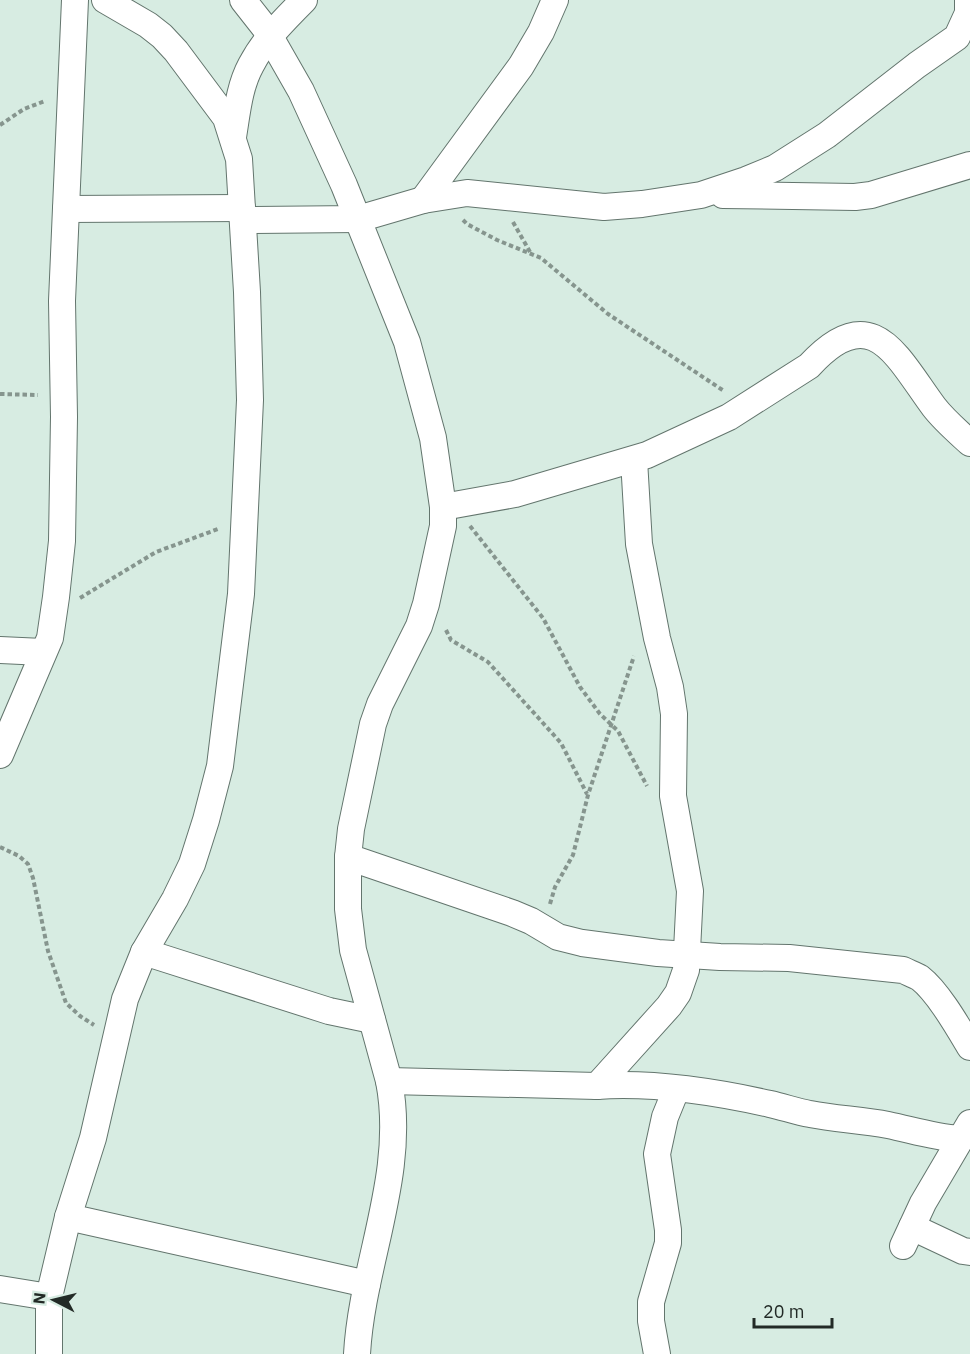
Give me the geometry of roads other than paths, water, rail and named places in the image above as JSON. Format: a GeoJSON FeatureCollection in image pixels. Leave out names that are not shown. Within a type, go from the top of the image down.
{"type":"FeatureCollection","features":[{"type":"Feature","properties":{"kind":"street"},"geometry":{"type":"LineString","coordinates":[[0,755],[50,638],[62,541],[64,398],[62,301],[75,0]]}},
{"type":"Feature","properties":{"kind":"street"},"geometry":{"type":"LineString","coordinates":[[49,1354],[50,1297],[68,1217],[93,1138],[125,999],[144,952],[176,899],[192,864],[220,766],[241,594],[250,400],[239,159],[226,118],[176,51],[148,25],[105,0]]}},
{"type":"Feature","properties":{"kind":"street"},"geometry":{"type":"LineString","coordinates":[[243,0],[269,37],[301,91],[358,219],[407,342],[450,506],[443,526],[429,595],[419,626],[380,704],[373,724],[351,829],[348,857],[348,909],[352,950],[389,1081],[392,1102],[392,1158],[382,1219],[367,1284],[357,1354]]}},
{"type":"Feature","properties":{"kind":"street"},"geometry":{"type":"LineString","coordinates":[[232,139],[240,96],[250,66],[269,37],[304,0]]}},
{"type":"Feature","properties":{"kind":"street"},"geometry":{"type":"LineString","coordinates":[[432,198],[521,66],[541,33],[555,0]]}},
{"type":"Feature","properties":{"kind":"street"},"geometry":{"type":"LineString","coordinates":[[701,195],[775,168],[827,135],[957,37],[968,13],[968,0]]}},
{"type":"Feature","properties":{"kind":"street"},"geometry":{"type":"LineString","coordinates":[[66,209],[358,219],[432,198],[474,193],[604,207],[701,195],[855,197],[871,195],[970,165]]}},
{"type":"Feature","properties":{"kind":"street"},"geometry":{"type":"LineString","coordinates":[[450,506],[515,494],[634,460],[683,440],[747,406],[809,366],[819,354],[832,345],[854,336],[869,336],[882,341],[898,356],[935,409],[970,443]]}},
{"type":"Feature","properties":{"kind":"street"},"geometry":{"type":"LineString","coordinates":[[597,1086],[669,1006],[684,978],[688,955],[690,891],[673,796],[674,714],[639,544],[634,460]]}},
{"type":"Feature","properties":{"kind":"street"},"geometry":{"type":"LineString","coordinates":[[0,650],[43,652]]}},
{"type":"Feature","properties":{"kind":"street"},"geometry":{"type":"LineString","coordinates":[[348,857],[474,899],[512,913],[558,937],[582,943],[688,955],[789,958],[903,970],[917,976],[927,984],[951,1015],[970,1047]]}},
{"type":"Feature","properties":{"kind":"street"},"geometry":{"type":"LineString","coordinates":[[144,952],[329,1011],[372,1020]]}},
{"type":"Feature","properties":{"kind":"street"},"geometry":{"type":"LineString","coordinates":[[389,1081],[597,1086],[622,1084],[711,1094],[770,1104],[809,1114],[888,1125],[935,1138],[965,1131]]}},
{"type":"Feature","properties":{"kind":"street"},"geometry":{"type":"LineString","coordinates":[[657,1354],[651,1321],[651,1302],[668,1243],[668,1230],[657,1154],[665,1117],[676,1090]]}},
{"type":"Feature","properties":{"kind":"street"},"geometry":{"type":"LineString","coordinates":[[965,1131],[923,1203],[908,1236],[970,1252]]}},
{"type":"Feature","properties":{"kind":"street"},"geometry":{"type":"LineString","coordinates":[[68,1217],[367,1284]]}},
{"type":"Feature","properties":{"kind":"street"},"geometry":{"type":"LineString","coordinates":[[0,1289],[50,1297]]}}]}
